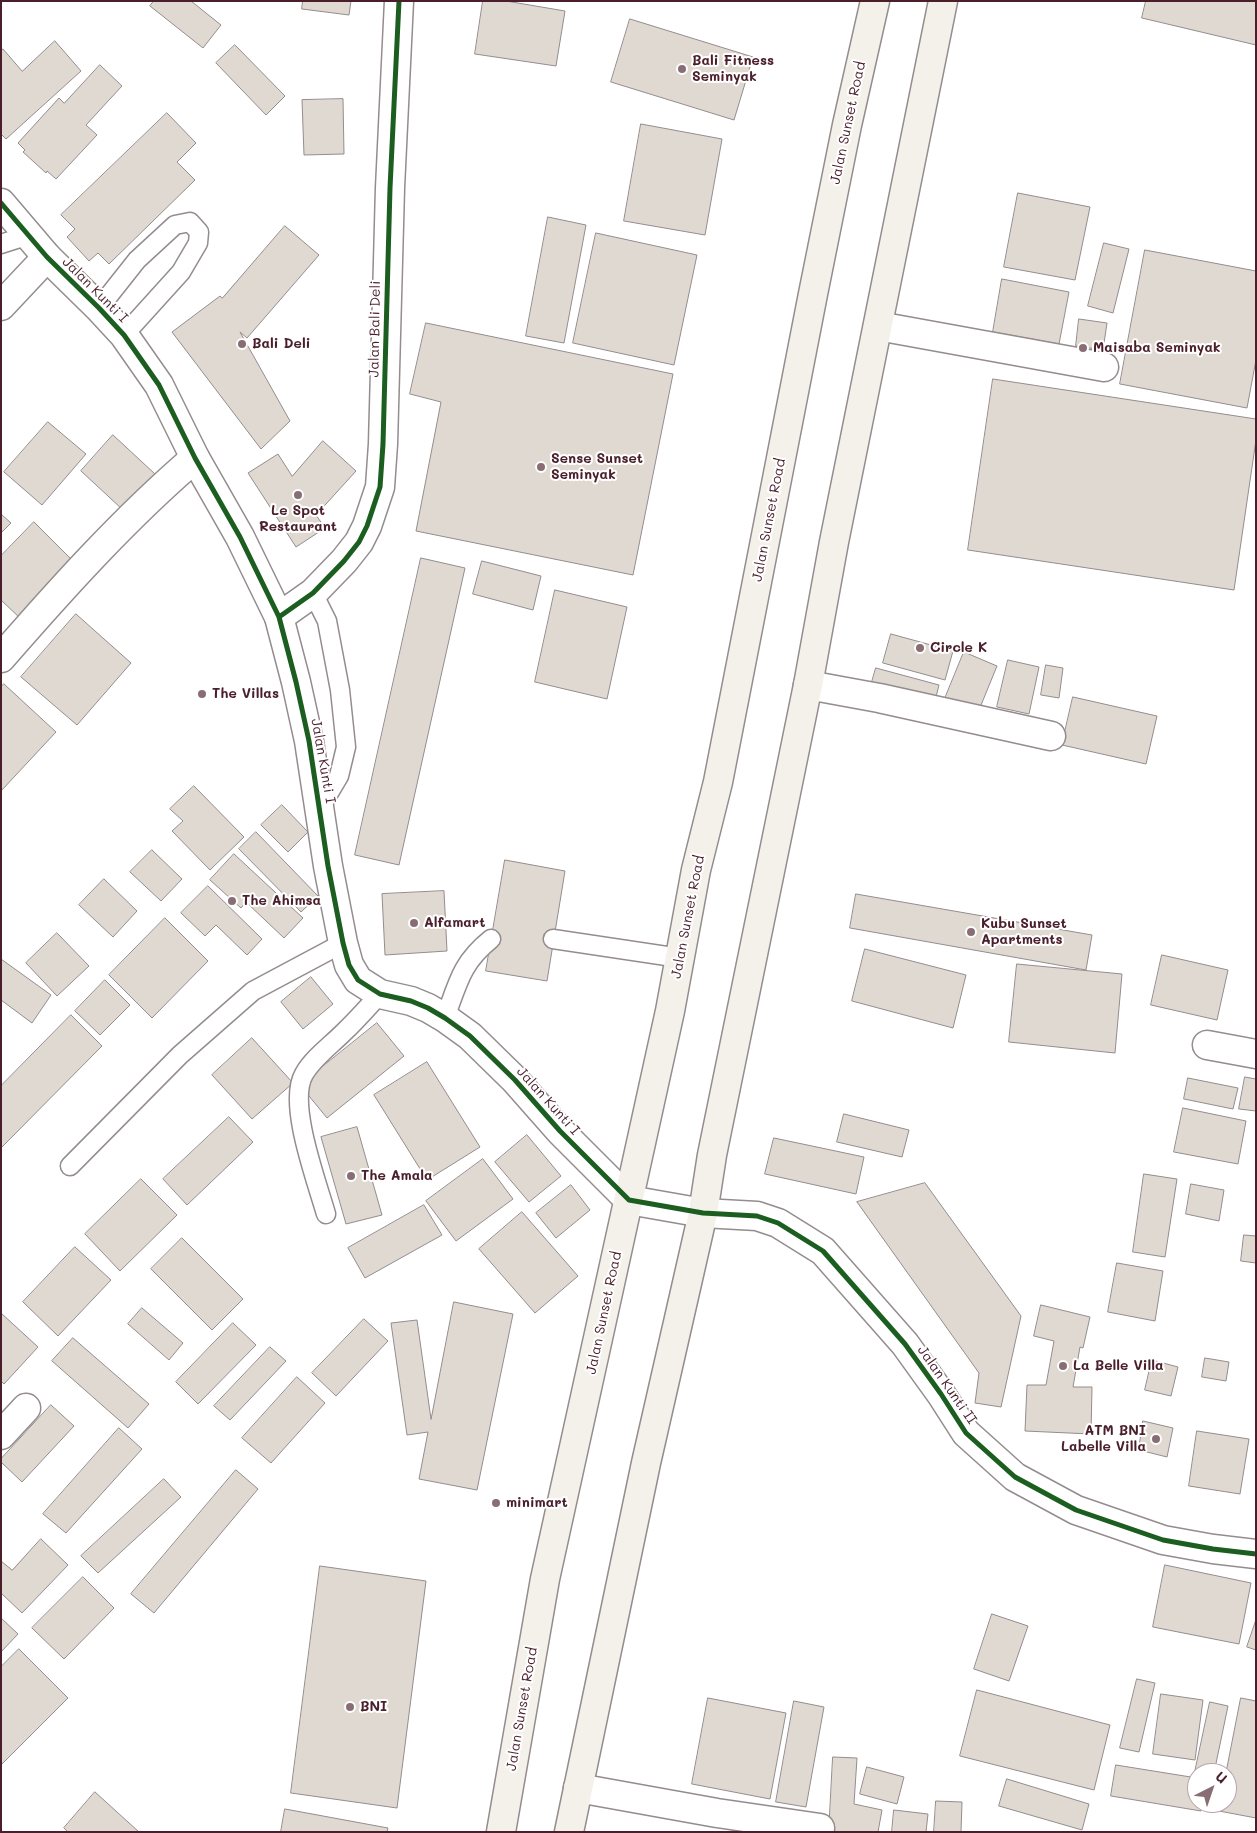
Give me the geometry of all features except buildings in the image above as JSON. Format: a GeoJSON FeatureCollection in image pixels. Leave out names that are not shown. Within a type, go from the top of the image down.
{"type":"FeatureCollection","features":[{"type":"Feature","properties":{"kind":"highway","name":"Jalan Sunset Road"},"geometry":{"type":"LineString","coordinates":[[501,1832],[545,1579],[629,1200],[680,958],[696,870],[718,782],[812,294],[847,124],[875,1]]}},
{"type":"Feature","properties":{"kind":"highway"},"geometry":{"type":"LineString","coordinates":[[569,1832],[646,1464],[703,1212],[712,1155],[944,1]]}},
{"type":"Feature","properties":{"kind":"street","name":"Jalan Bali Deli"},"geometry":{"type":"LineString","coordinates":[[279,617],[314,593],[359,542],[367,526],[380,487],[383,444],[390,188],[399,1]]}},
{"type":"Feature","properties":{"kind":"street","name":"Jalan Kunti I"},"geometry":{"type":"LineString","coordinates":[[1,203],[47,257],[124,335],[160,385],[195,458],[240,537],[279,617],[309,741],[328,866],[343,943],[349,965],[358,980],[380,994],[411,1001],[445,1018],[470,1036],[495,1060],[560,1131],[629,1200]]}},
{"type":"Feature","properties":{"kind":"street"},"geometry":{"type":"LineString","coordinates":[[1,306],[47,257]]}},
{"type":"Feature","properties":{"kind":"street"},"geometry":{"type":"LineString","coordinates":[[878,326],[1104,367]]}},
{"type":"Feature","properties":{"kind":"street"},"geometry":{"type":"LineString","coordinates":[[1,658],[120,528],[195,458]]}},
{"type":"Feature","properties":{"kind":"street"},"geometry":{"type":"LineString","coordinates":[[808,685],[879,698],[1051,736]]}},
{"type":"Feature","properties":{"kind":"street"},"geometry":{"type":"LineString","coordinates":[[1207,1045],[1256,1054]]}},
{"type":"Feature","properties":{"kind":"street"},"geometry":{"type":"LineString","coordinates":[[629,1200],[703,1212]]}},
{"type":"Feature","properties":{"kind":"street","name":"Jalan Kunti II"},"geometry":{"type":"LineString","coordinates":[[703,1212],[757,1216],[778,1223],[822,1251],[905,1344],[966,1433],[1016,1476],[1076,1510],[1163,1540],[1256,1554]]}},
{"type":"Feature","properties":{"kind":"street"},"geometry":{"type":"LineString","coordinates":[[1,1435],[26,1408]]}},
{"type":"Feature","properties":{"kind":"street"},"geometry":{"type":"LineString","coordinates":[[578,1788],[717,1813],[820,1828]]}},
{"type":"Feature","properties":{"kind":"lane"},"geometry":{"type":"LineString","coordinates":[[99,308],[138,260],[174,225],[190,222],[199,232],[198,243],[181,272],[124,335]]}},
{"type":"Feature","properties":{"kind":"lane"},"geometry":{"type":"LineString","coordinates":[[1,244],[30,236]]}},
{"type":"Feature","properties":{"kind":"lane"},"geometry":{"type":"LineString","coordinates":[[314,593],[327,621],[340,690],[346,747],[339,776],[320,808]]}},
{"type":"Feature","properties":{"kind":"lane"},"geometry":{"type":"LineString","coordinates":[[445,1018],[463,969],[476,951],[491,939]]}},
{"type":"Feature","properties":{"kind":"lane"},"geometry":{"type":"LineString","coordinates":[[554,939],[680,958]]}},
{"type":"Feature","properties":{"kind":"lane"},"geometry":{"type":"LineString","coordinates":[[70,1166],[180,1055],[253,990],[343,943]]}},
{"type":"Feature","properties":{"kind":"lane"},"geometry":{"type":"LineString","coordinates":[[326,1214],[299,1118],[299,1085],[312,1063],[350,1027],[380,994]]}},
{"type":"Feature","properties":{"kind":"cycle path"},"geometry":{"type":"LineString","coordinates":[[279,617],[313,593],[344,561],[359,542],[367,526],[380,487],[383,444],[390,188],[399,1]]}},
{"type":"Feature","properties":{"kind":"cycle path"},"geometry":{"type":"LineString","coordinates":[[1,203],[47,257],[124,335],[159,385],[195,458],[240,537],[279,617],[309,741],[328,866],[343,943],[349,965],[358,980],[380,994],[411,1001],[428,1008],[470,1036],[515,1080],[560,1131],[629,1200],[703,1213],[757,1216],[778,1223],[823,1251],[905,1344],[966,1433],[1015,1477],[1076,1510],[1163,1540],[1256,1554]]}},
{"type":"Feature","properties":{"kind":"place","name":"Bali Fitness Seminyak"},"geometry":{"type":"Point","coordinates":[682,69]}},
{"type":"Feature","properties":{"kind":"place","name":"Bali Deli"},"geometry":{"type":"Point","coordinates":[242,344]}},
{"type":"Feature","properties":{"kind":"place","name":"Maisaba Seminyak"},"geometry":{"type":"Point","coordinates":[1083,348]}},
{"type":"Feature","properties":{"kind":"place","name":"Sense Sunset Seminyak"},"geometry":{"type":"Point","coordinates":[541,467]}},
{"type":"Feature","properties":{"kind":"place","name":"Le Spot Restaurant"},"geometry":{"type":"Point","coordinates":[298,495]}},
{"type":"Feature","properties":{"kind":"place","name":"Circle K"},"geometry":{"type":"Point","coordinates":[920,648]}},
{"type":"Feature","properties":{"kind":"place","name":"The Villas"},"geometry":{"type":"Point","coordinates":[202,694]}},
{"type":"Feature","properties":{"kind":"place","name":"The Ahimsa"},"geometry":{"type":"Point","coordinates":[232,901]}},
{"type":"Feature","properties":{"kind":"place","name":"Alfamart"},"geometry":{"type":"Point","coordinates":[414,923]}},
{"type":"Feature","properties":{"kind":"place","name":"Kubu Sunset Apartments"},"geometry":{"type":"Point","coordinates":[971,932]}},
{"type":"Feature","properties":{"kind":"place","name":"The Amala"},"geometry":{"type":"Point","coordinates":[351,1176]}},
{"type":"Feature","properties":{"kind":"place","name":"La Belle Villa"},"geometry":{"type":"Point","coordinates":[1063,1366]}},
{"type":"Feature","properties":{"kind":"place","name":"ATM BNI Labelle Villa"},"geometry":{"type":"Point","coordinates":[1156,1439]}},
{"type":"Feature","properties":{"kind":"place","name":"minimart"},"geometry":{"type":"Point","coordinates":[496,1503]}},
{"type":"Feature","properties":{"kind":"place","name":"BNI"},"geometry":{"type":"Point","coordinates":[350,1707]}}]}
